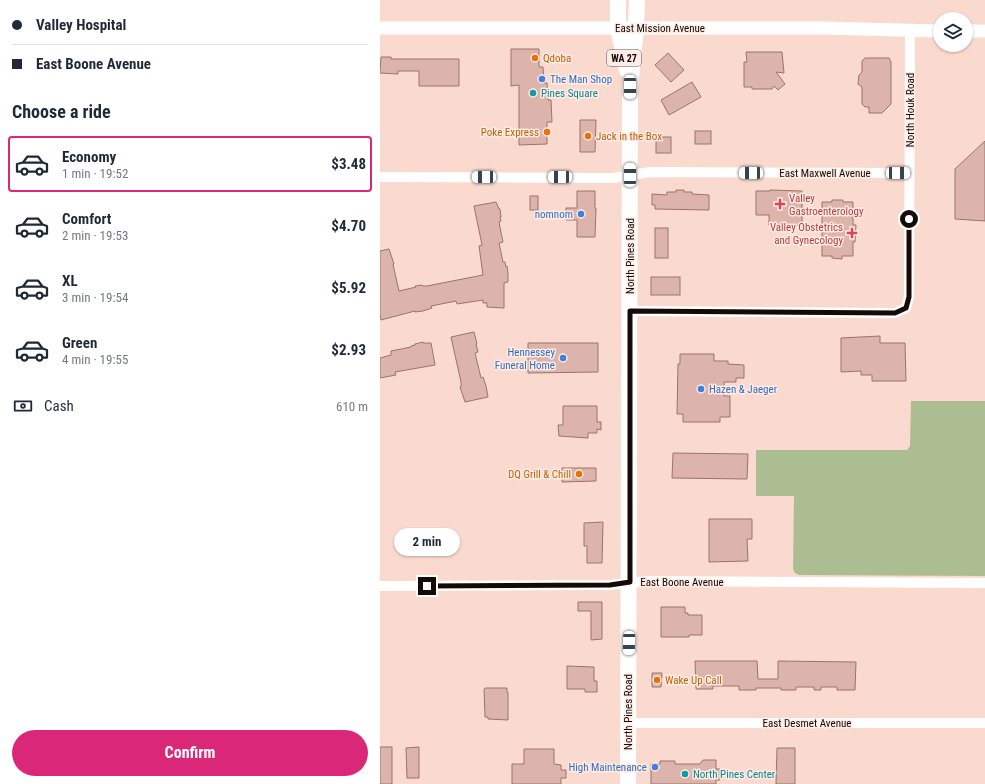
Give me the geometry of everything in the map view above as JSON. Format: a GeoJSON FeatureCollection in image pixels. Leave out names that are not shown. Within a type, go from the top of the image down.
{"type":"FeatureCollection","features":[{"type":"Feature","properties":{"kind":"main road","name":"North Pines Road"},"geometry":{"type":"LineString","coordinates":[[618,0],[618,28],[630,87]]}},
{"type":"Feature","properties":{"kind":"main road","name":"North Pines Road"},"geometry":{"type":"LineString","coordinates":[[628,784],[630,582],[630,87],[636,28],[637,0]]}},
{"type":"Feature","properties":{"kind":"street","name":"East Mission Avenue"},"geometry":{"type":"LineString","coordinates":[[380,28],[822,28],[933,31]]}},
{"type":"Feature","properties":{"kind":"street","name":"North Houk Road"},"geometry":{"type":"LineString","coordinates":[[630,311],[895,313],[906,308],[909,297],[910,31]]}},
{"type":"Feature","properties":{"kind":"street"},"geometry":{"type":"LineString","coordinates":[[973,31],[985,31]]}},
{"type":"Feature","properties":{"kind":"street","name":"East Maxwell Avenue"},"geometry":{"type":"LineString","coordinates":[[380,177],[602,178],[650,172],[909,173]]}},
{"type":"Feature","properties":{"kind":"street","name":"East Boone Avenue"},"geometry":{"type":"LineString","coordinates":[[380,586],[610,585],[649,581],[985,583]]}},
{"type":"Feature","properties":{"kind":"street","name":"East Desmet Avenue"},"geometry":{"type":"LineString","coordinates":[[628,723],[985,723]]}},
{"type":"Feature","properties":{"kind":"green space"},"geometry":{"type":"Polygon","coordinates":[[[911,401],[985,401],[985,576],[799,575],[795,573],[793,569],[794,496],[756,496],[756,450],[907,450],[910,446],[911,401]]]}},
{"type":"Feature","properties":{"kind":"building","name":"Pines Square"},"geometry":{"type":"Polygon","coordinates":[[[511,49],[539,49],[539,67],[543,67],[544,83],[547,83],[548,100],[551,100],[552,122],[547,122],[547,144],[519,145],[519,85],[511,86],[511,49]]]}},
{"type":"Feature","properties":{"kind":"building"},"geometry":{"type":"Polygon","coordinates":[[[746,52],[782,52],[784,73],[776,72],[785,84],[778,90],[774,86],[772,89],[752,89],[752,87],[744,87],[744,62],[747,62],[746,52]]]}},
{"type":"Feature","properties":{"kind":"building"},"geometry":{"type":"Polygon","coordinates":[[[668,53],[684,70],[671,82],[655,65],[668,53]]]}},
{"type":"Feature","properties":{"kind":"building"},"geometry":{"type":"Polygon","coordinates":[[[381,57],[391,57],[391,59],[459,59],[459,86],[419,86],[419,71],[398,71],[398,74],[380,73],[381,57]]]}},
{"type":"Feature","properties":{"kind":"building"},"geometry":{"type":"Polygon","coordinates":[[[865,58],[889,58],[891,62],[891,104],[882,113],[869,113],[869,107],[865,107],[862,104],[862,87],[858,84],[859,75],[862,72],[862,61],[865,58]]]}},
{"type":"Feature","properties":{"kind":"building"},"geometry":{"type":"Polygon","coordinates":[[[692,82],[701,97],[669,115],[661,100],[692,82]]]}},
{"type":"Feature","properties":{"kind":"building","name":"Jack in the Box"},"geometry":{"type":"Polygon","coordinates":[[[580,120],[596,120],[595,152],[580,152],[580,120]]]}},
{"type":"Feature","properties":{"kind":"building"},"geometry":{"type":"Polygon","coordinates":[[[695,131],[711,131],[711,144],[695,144],[695,131]]]}},
{"type":"Feature","properties":{"kind":"building"},"geometry":{"type":"Polygon","coordinates":[[[656,137],[671,137],[671,153],[656,153],[656,137]]]}},
{"type":"Feature","properties":{"kind":"building"},"geometry":{"type":"Polygon","coordinates":[[[985,141],[985,221],[955,219],[955,169],[985,141]]]}},
{"type":"Feature","properties":{"kind":"building"},"geometry":{"type":"Polygon","coordinates":[[[676,190],[692,192],[692,194],[709,195],[709,210],[655,209],[655,205],[652,205],[652,194],[667,195],[667,192],[676,192],[676,190]]]}},
{"type":"Feature","properties":{"kind":"building","name":"nomnom"},"geometry":{"type":"Polygon","coordinates":[[[577,191],[595,191],[595,237],[577,237],[577,220],[566,220],[566,208],[577,208],[577,191]]]}},
{"type":"Feature","properties":{"kind":"building"},"geometry":{"type":"Polygon","coordinates":[[[756,191],[802,191],[802,225],[769,225],[769,215],[756,215],[756,191]]]}},
{"type":"Feature","properties":{"kind":"building"},"geometry":{"type":"Polygon","coordinates":[[[530,196],[538,196],[538,210],[530,210],[530,196]]]}},
{"type":"Feature","properties":{"kind":"building"},"geometry":{"type":"Polygon","coordinates":[[[832,200],[853,202],[853,225],[856,225],[855,242],[853,242],[853,256],[842,256],[842,259],[832,258],[832,256],[822,256],[822,202],[832,202],[832,200]]]}},
{"type":"Feature","properties":{"kind":"building"},"geometry":{"type":"Polygon","coordinates":[[[496,202],[500,209],[501,221],[499,222],[503,242],[499,243],[503,262],[505,262],[506,267],[507,266],[508,274],[508,282],[504,283],[504,308],[487,307],[487,303],[483,303],[483,300],[457,304],[456,301],[431,306],[432,308],[423,311],[415,311],[381,320],[380,251],[389,249],[394,264],[399,291],[416,287],[415,286],[427,286],[483,275],[479,246],[482,245],[474,206],[496,202]]]}},
{"type":"Feature","properties":{"kind":"building"},"geometry":{"type":"Polygon","coordinates":[[[655,228],[668,228],[668,258],[655,258],[655,228]]]}},
{"type":"Feature","properties":{"kind":"building"},"geometry":{"type":"Polygon","coordinates":[[[651,277],[680,277],[680,295],[651,295],[651,277]]]}},
{"type":"Feature","properties":{"kind":"building"},"geometry":{"type":"Polygon","coordinates":[[[474,332],[478,352],[475,353],[481,378],[483,377],[488,397],[465,402],[460,387],[461,382],[451,337],[474,332]]]}},
{"type":"Feature","properties":{"kind":"building"},"geometry":{"type":"Polygon","coordinates":[[[880,336],[880,343],[905,343],[906,381],[872,381],[872,375],[861,375],[861,371],[841,372],[841,338],[880,336]]]}},
{"type":"Feature","properties":{"kind":"building"},"geometry":{"type":"Polygon","coordinates":[[[423,342],[431,343],[435,365],[395,372],[396,375],[380,378],[380,358],[391,355],[391,351],[411,347],[415,344],[423,342]]]}},
{"type":"Feature","properties":{"kind":"building","name":"Hennessey Funeral Home"},"geometry":{"type":"Polygon","coordinates":[[[528,343],[598,343],[598,372],[528,373],[528,343]]]}},
{"type":"Feature","properties":{"kind":"building","name":"Hazen & Jaeger"},"geometry":{"type":"Polygon","coordinates":[[[680,354],[714,354],[714,361],[728,361],[728,364],[744,365],[744,378],[736,378],[736,382],[724,382],[724,396],[730,396],[730,417],[720,417],[720,422],[683,422],[683,414],[677,414],[678,364],[680,364],[680,354]]]}},
{"type":"Feature","properties":{"kind":"building"},"geometry":{"type":"Polygon","coordinates":[[[563,406],[597,406],[597,422],[601,422],[601,430],[597,429],[597,433],[588,433],[588,438],[559,436],[558,425],[563,425],[563,406]]]}},
{"type":"Feature","properties":{"kind":"building"},"geometry":{"type":"Polygon","coordinates":[[[673,453],[748,454],[747,479],[672,478],[673,453]]]}},
{"type":"Feature","properties":{"kind":"building","name":"DQ Grill & Chill"},"geometry":{"type":"Polygon","coordinates":[[[562,468],[596,468],[596,481],[562,482],[562,468]]]}},
{"type":"Feature","properties":{"kind":"building"},"geometry":{"type":"Polygon","coordinates":[[[709,519],[752,519],[752,539],[747,539],[748,561],[709,562],[709,519]]]}},
{"type":"Feature","properties":{"kind":"building"},"geometry":{"type":"Polygon","coordinates":[[[603,522],[602,563],[587,563],[587,546],[584,546],[584,523],[603,522]]]}},
{"type":"Feature","properties":{"kind":"building"},"geometry":{"type":"Polygon","coordinates":[[[578,602],[602,602],[602,639],[591,640],[591,611],[578,611],[578,602]]]}},
{"type":"Feature","properties":{"kind":"building"},"geometry":{"type":"Polygon","coordinates":[[[661,607],[685,607],[685,613],[688,613],[688,615],[702,615],[702,635],[689,635],[689,637],[661,637],[661,607]]]}},
{"type":"Feature","properties":{"kind":"building"},"geometry":{"type":"Polygon","coordinates":[[[695,661],[757,661],[758,679],[778,679],[778,661],[856,662],[855,690],[837,690],[837,687],[821,687],[821,690],[814,690],[814,687],[796,687],[796,690],[781,690],[781,688],[756,688],[756,690],[739,690],[739,686],[713,686],[713,689],[696,689],[695,661]]]}},
{"type":"Feature","properties":{"kind":"building"},"geometry":{"type":"Polygon","coordinates":[[[567,666],[594,667],[594,681],[597,681],[597,692],[585,692],[585,689],[567,689],[567,666]]]}},
{"type":"Feature","properties":{"kind":"building","name":"Wake Up Call"},"geometry":{"type":"Polygon","coordinates":[[[652,673],[662,673],[661,687],[652,687],[652,673]]]}},
{"type":"Feature","properties":{"kind":"building"},"geometry":{"type":"Polygon","coordinates":[[[485,688],[507,688],[508,720],[488,719],[488,717],[485,717],[485,688]]]}},
{"type":"Feature","properties":{"kind":"building"},"geometry":{"type":"Polygon","coordinates":[[[380,747],[392,747],[392,784],[380,784],[380,747]]]}},
{"type":"Feature","properties":{"kind":"building"},"geometry":{"type":"Polygon","coordinates":[[[419,747],[419,778],[407,778],[406,748],[419,747]]]}},
{"type":"Feature","properties":{"kind":"building"},"geometry":{"type":"Polygon","coordinates":[[[777,748],[795,748],[795,784],[776,784],[777,748]]]}},
{"type":"Feature","properties":{"kind":"building"},"geometry":{"type":"Polygon","coordinates":[[[524,749],[554,749],[554,764],[561,765],[561,770],[566,770],[566,778],[561,778],[561,784],[512,784],[512,764],[524,764],[524,749]]]}},
{"type":"Feature","properties":{"kind":"building","name":"North Pines Center"},"geometry":{"type":"Polygon","coordinates":[[[703,760],[716,760],[716,769],[720,769],[720,780],[716,780],[716,784],[651,784],[651,764],[660,764],[660,761],[675,761],[675,764],[700,764],[703,760]]]}},
{"type":"Feature","properties":{"kind":"place","name":"Qdoba"},"geometry":{"type":"Point","coordinates":[535,58]}},
{"type":"Feature","properties":{"kind":"place","name":"The Man Shop"},"geometry":{"type":"Point","coordinates":[542,79]}},
{"type":"Feature","properties":{"kind":"place","name":"Pines Square"},"geometry":{"type":"Point","coordinates":[533,93]}},
{"type":"Feature","properties":{"kind":"place","name":"Poke Express"},"geometry":{"type":"Point","coordinates":[547,132]}},
{"type":"Feature","properties":{"kind":"place","name":"Jack in the Box"},"geometry":{"type":"Point","coordinates":[588,136]}},
{"type":"Feature","properties":{"kind":"place","name":"Valley Gastroenterology"},"geometry":{"type":"Point","coordinates":[780,204]}},
{"type":"Feature","properties":{"kind":"place","name":"nomnom"},"geometry":{"type":"Point","coordinates":[581,214]}},
{"type":"Feature","properties":{"kind":"place","name":"Valley Obstetrics and Gynecology"},"geometry":{"type":"Point","coordinates":[852,233]}},
{"type":"Feature","properties":{"kind":"place","name":"Hennessey Funeral Home"},"geometry":{"type":"Point","coordinates":[563,358]}},
{"type":"Feature","properties":{"kind":"place","name":"Hazen & Jaeger"},"geometry":{"type":"Point","coordinates":[701,389]}},
{"type":"Feature","properties":{"kind":"place","name":"DQ Grill & Chill"},"geometry":{"type":"Point","coordinates":[579,474]}},
{"type":"Feature","properties":{"kind":"place","name":"Wake Up Call"},"geometry":{"type":"Point","coordinates":[657,680]}},
{"type":"Feature","properties":{"kind":"place","name":"High Maintenance"},"geometry":{"type":"Point","coordinates":[655,767]}},
{"type":"Feature","properties":{"kind":"place","name":"North Pines Center"},"geometry":{"type":"Point","coordinates":[685,774]}},
{"type":"Feature","properties":{"kind":"route"},"geometry":{"type":"LineString","coordinates":[[427,586],[610,585],[630,582],[630,311],[895,313],[906,308],[909,297],[909,219]]}}]}
